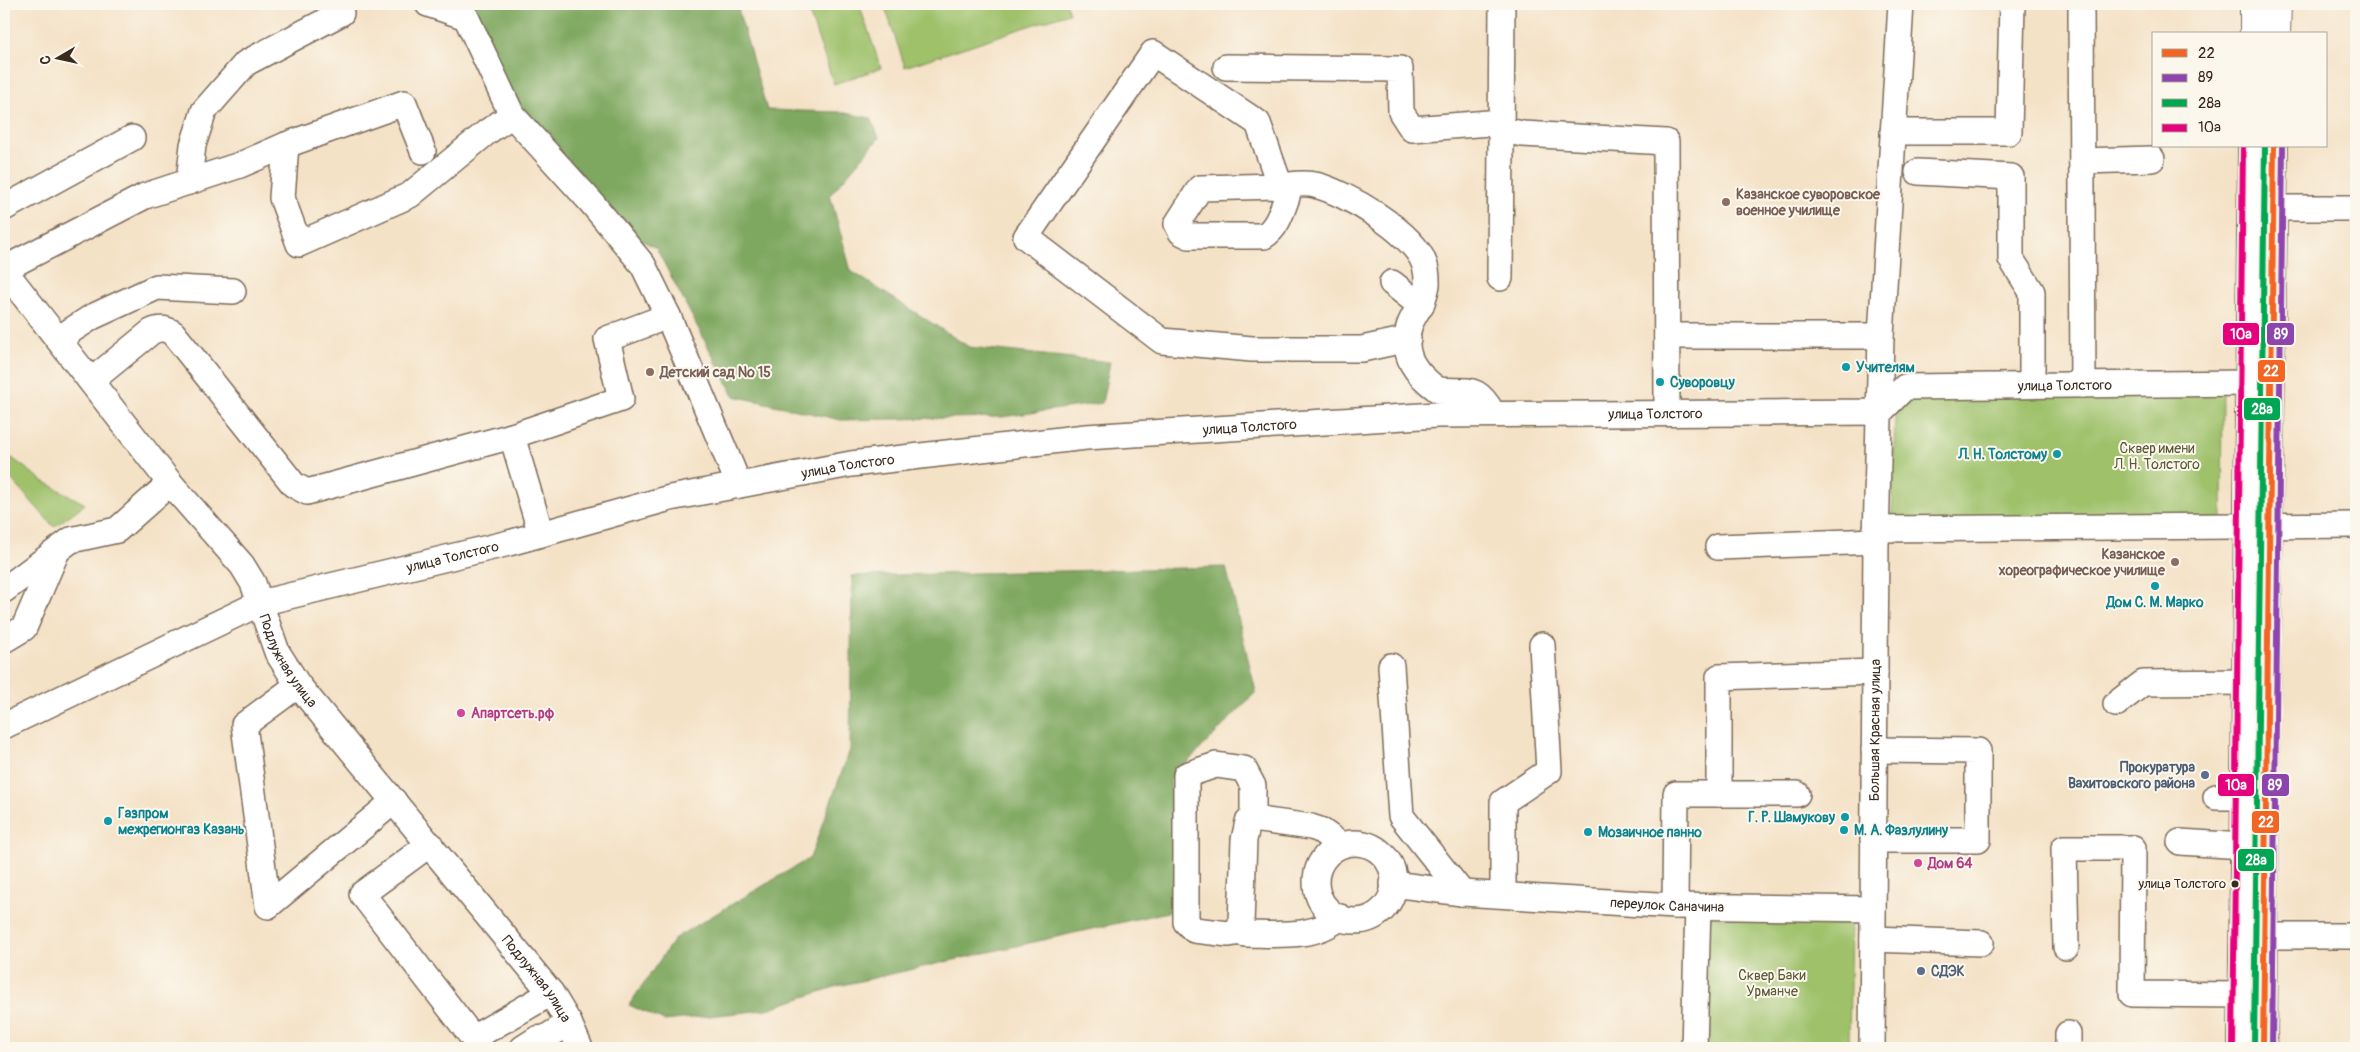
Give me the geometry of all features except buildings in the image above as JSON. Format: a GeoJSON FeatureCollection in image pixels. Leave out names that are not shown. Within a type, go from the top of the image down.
{"type":"FeatureCollection","features":[{"type":"Feature","properties":{"kind":"main road"},"geometry":{"type":"LineString","coordinates":[[2254,4],[2254,32]]}},
{"type":"Feature","properties":{"kind":"main road"},"geometry":{"type":"LineString","coordinates":[[2276,4],[2276,32]]}},
{"type":"Feature","properties":{"kind":"main road"},"geometry":{"type":"LineString","coordinates":[[2252,148],[2248,383],[2258,525],[2264,936],[2263,1048]]}},
{"type":"Feature","properties":{"kind":"main road"},"geometry":{"type":"LineString","coordinates":[[2242,1048],[2245,682],[2258,525],[2273,208],[2274,148]]}},
{"type":"Feature","properties":{"kind":"street"},"geometry":{"type":"LineString","coordinates":[[428,4],[466,17],[512,115],[591,202],[643,265],[668,316],[739,485]]}},
{"type":"Feature","properties":{"kind":"street"},"geometry":{"type":"LineString","coordinates":[[1500,278],[1502,4]]}},
{"type":"Feature","properties":{"kind":"street","name":"Большая Красная улица"},"geometry":{"type":"LineString","coordinates":[[1872,1048],[1876,535],[1881,336],[1901,4]]}},
{"type":"Feature","properties":{"kind":"street"},"geometry":{"type":"LineString","coordinates":[[1893,132],[2009,132],[2012,4]]}},
{"type":"Feature","properties":{"kind":"street"},"geometry":{"type":"LineString","coordinates":[[2081,4],[2083,385]]}},
{"type":"Feature","properties":{"kind":"street"},"geometry":{"type":"LineString","coordinates":[[189,182],[193,145],[204,111],[246,62],[342,13]]}},
{"type":"Feature","properties":{"kind":"street"},"geometry":{"type":"LineString","coordinates":[[1408,339],[1362,348],[1252,349],[1162,341],[1026,237],[1153,53],[1258,123],[1280,186],[1313,184],[1339,193],[1380,216],[1402,235],[1424,262],[1428,284],[1420,306],[1409,326],[1408,339],[1406,351],[1413,367],[1438,390],[1473,390],[1484,399],[1493,414]]}},
{"type":"Feature","properties":{"kind":"street"},"geometry":{"type":"LineString","coordinates":[[1226,67],[1400,69],[1401,112],[1412,129],[1489,124],[1502,130],[1523,134],[1666,142],[1667,413]]}},
{"type":"Feature","properties":{"kind":"street"},"geometry":{"type":"LineString","coordinates":[[4,269],[145,196],[240,165],[286,145],[404,102],[423,151]]}},
{"type":"Feature","properties":{"kind":"street"},"geometry":{"type":"LineString","coordinates":[[286,145],[282,198],[299,244],[410,195],[487,132],[512,115]]}},
{"type":"Feature","properties":{"kind":"street"},"geometry":{"type":"LineString","coordinates":[[4,208],[132,138]]}},
{"type":"Feature","properties":{"kind":"street"},"geometry":{"type":"LineString","coordinates":[[2082,161],[2152,159]]}},
{"type":"Feature","properties":{"kind":"street"},"geometry":{"type":"LineString","coordinates":[[1918,172],[2011,177],[2011,259],[2032,292],[2032,385]]}},
{"type":"Feature","properties":{"kind":"street"},"geometry":{"type":"LineString","coordinates":[[2273,208],[2356,208]]}},
{"type":"Feature","properties":{"kind":"street","name":"Подлужная улица"},"geometry":{"type":"LineString","coordinates":[[4,269],[170,483],[242,565],[253,583],[277,652],[298,686],[430,844],[551,994],[569,1023],[580,1048]]}},
{"type":"Feature","properties":{"kind":"street"},"geometry":{"type":"LineString","coordinates":[[1392,283],[1420,306]]}},
{"type":"Feature","properties":{"kind":"street"},"geometry":{"type":"LineString","coordinates":[[58,339],[92,317],[157,286],[233,291]]}},
{"type":"Feature","properties":{"kind":"street"},"geometry":{"type":"LineString","coordinates":[[91,380],[151,332],[161,328],[173,332],[294,485],[307,492],[512,436],[621,399],[607,339],[668,316]]}},
{"type":"Feature","properties":{"kind":"street"},"geometry":{"type":"LineString","coordinates":[[1361,328],[1383,344]]}},
{"type":"Feature","properties":{"kind":"street"},"geometry":{"type":"LineString","coordinates":[[1667,336],[1881,336]]}},
{"type":"Feature","properties":{"kind":"street","name":"улица Толстого"},"geometry":{"type":"LineString","coordinates":[[4,726],[260,603],[542,534],[670,498],[851,464],[1086,437],[1437,414],[1880,412],[1905,387],[2248,383]]}},
{"type":"Feature","properties":{"kind":"street"},"geometry":{"type":"LineString","coordinates":[[512,436],[542,534]]}},
{"type":"Feature","properties":{"kind":"street"},"geometry":{"type":"LineString","coordinates":[[4,590],[71,540],[116,530],[170,483]]}},
{"type":"Feature","properties":{"kind":"street"},"geometry":{"type":"LineString","coordinates":[[1718,547],[1876,535],[2356,524]]}},
{"type":"Feature","properties":{"kind":"street"},"geometry":{"type":"LineString","coordinates":[[4,640],[24,628],[57,551]]}},
{"type":"Feature","properties":{"kind":"street"},"geometry":{"type":"LineString","coordinates":[[1503,895],[1503,802],[1549,771],[1542,645]]}},
{"type":"Feature","properties":{"kind":"street"},"geometry":{"type":"LineString","coordinates":[[1391,666],[1401,816],[1462,893]]}},
{"type":"Feature","properties":{"kind":"street"},"geometry":{"type":"LineString","coordinates":[[1719,794],[1718,677],[1875,672]]}},
{"type":"Feature","properties":{"kind":"street"},"geometry":{"type":"LineString","coordinates":[[2116,704],[2142,683],[2245,682]]}},
{"type":"Feature","properties":{"kind":"street"},"geometry":{"type":"LineString","coordinates":[[298,686],[244,725],[268,906],[394,801]]}},
{"type":"Feature","properties":{"kind":"street"},"geometry":{"type":"LineString","coordinates":[[1873,840],[1978,840],[1978,751],[1874,750]]}},
{"type":"Feature","properties":{"kind":"street"},"geometry":{"type":"LineString","coordinates":[[1253,819],[1253,786],[1244,768],[1216,765],[1186,775],[1186,922],[1194,930],[1229,934],[1242,932],[1245,934],[1305,933],[1334,923],[1340,917]]}},
{"type":"Feature","properties":{"kind":"street"},"geometry":{"type":"LineString","coordinates":[[1694,1048],[1686,906],[1676,794],[1797,794]]}},
{"type":"Feature","properties":{"kind":"street"},"geometry":{"type":"LineString","coordinates":[[2216,797],[2244,797]]}},
{"type":"Feature","properties":{"kind":"street"},"geometry":{"type":"LineString","coordinates":[[1242,932],[1244,840],[1248,822],[1253,819],[1316,828],[1341,845]]}},
{"type":"Feature","properties":{"kind":"street"},"geometry":{"type":"LineString","coordinates":[[2180,842],[2244,846]]}},
{"type":"Feature","properties":{"kind":"street"},"geometry":{"type":"LineString","coordinates":[[1354,843],[1378,850],[1389,866],[1393,884],[1391,895],[1377,913],[1356,921],[1340,917],[1326,908],[1319,898],[1316,886],[1317,873],[1322,861],[1330,851],[1341,845],[1354,843]]}},
{"type":"Feature","properties":{"kind":"street"},"geometry":{"type":"LineString","coordinates":[[430,844],[362,894],[473,1038],[551,994]]}},
{"type":"Feature","properties":{"kind":"street"},"geometry":{"type":"LineString","coordinates":[[2066,947],[2064,848],[2133,848],[2128,995],[2242,995]]}},
{"type":"Feature","properties":{"kind":"street","name":"переулок Саначина"},"geometry":{"type":"LineString","coordinates":[[1393,884],[1462,893],[1686,906],[1873,909]]}},
{"type":"Feature","properties":{"kind":"street"},"geometry":{"type":"LineString","coordinates":[[2264,936],[2356,936]]}},
{"type":"Feature","properties":{"kind":"street"},"geometry":{"type":"LineString","coordinates":[[1873,939],[1981,942]]}},
{"type":"Feature","properties":{"kind":"street"},"geometry":{"type":"LineString","coordinates":[[534,1045],[569,1023]]}},
{"type":"Feature","properties":{"kind":"green space"},"geometry":{"type":"Polygon","coordinates":[[[427,4],[739,4],[738,9],[767,110],[840,112],[871,118],[879,138],[830,195],[851,271],[969,347],[1110,362],[1102,403],[1002,417],[841,420],[734,396],[656,248],[620,229],[527,120],[458,20],[427,4]]]}},
{"type":"Feature","properties":{"kind":"green space"},"geometry":{"type":"Polygon","coordinates":[[[806,4],[859,4],[881,68],[834,84],[806,4]]]}},
{"type":"Feature","properties":{"kind":"green space"},"geometry":{"type":"Polygon","coordinates":[[[884,4],[1066,4],[1069,13],[905,67],[884,4]]]}},
{"type":"Feature","properties":{"kind":"green space","name":"Сквер имени Л. Н. Толстого"},"geometry":{"type":"Polygon","coordinates":[[[2223,392],[2222,519],[1903,524],[1892,515],[1895,417],[1903,400],[1924,397],[2223,392]]]}},
{"type":"Feature","properties":{"kind":"green space"},"geometry":{"type":"Polygon","coordinates":[[[4,452],[43,481],[85,504],[54,527],[4,471],[4,452]]]}},
{"type":"Feature","properties":{"kind":"green space"},"geometry":{"type":"Polygon","coordinates":[[[1226,567],[1256,692],[1170,780],[1181,909],[838,986],[764,1010],[664,1021],[629,1005],[675,938],[810,858],[850,750],[852,576],[1226,567]]]}},
{"type":"Feature","properties":{"kind":"green space","name":"Сквер Баки Урманче"},"geometry":{"type":"Polygon","coordinates":[[[1708,917],[1851,920],[1849,1048],[1706,1048],[1708,917]]]}},
{"type":"Feature","properties":{"kind":"transit line","name":"10а"},"geometry":{"type":"LineString","coordinates":[[2233,1048],[2243,148]]}},
{"type":"Feature","properties":{"kind":"transit line","name":"28a"},"geometry":{"type":"LineString","coordinates":[[2254,1048],[2265,148]]}},
{"type":"Feature","properties":{"kind":"transit line","name":"22"},"geometry":{"type":"LineString","coordinates":[[2263,1048],[2274,148]]}},
{"type":"Feature","properties":{"kind":"transit line","name":"89"},"geometry":{"type":"LineString","coordinates":[[2272,1048],[2283,148]]}},
{"type":"Feature","properties":{"kind":"place","name":"Казанское суворовское военное училище"},"geometry":{"type":"Point","coordinates":[1726,202]}},
{"type":"Feature","properties":{"kind":"place","name":"Учителям"},"geometry":{"type":"Point","coordinates":[1846,367]}},
{"type":"Feature","properties":{"kind":"place","name":"Детский сад № 15"},"geometry":{"type":"Point","coordinates":[650,372]}},
{"type":"Feature","properties":{"kind":"place","name":"Суворовцу"},"geometry":{"type":"Point","coordinates":[1660,382]}},
{"type":"Feature","properties":{"kind":"place","name":"Л. Н. Толстому"},"geometry":{"type":"Point","coordinates":[2057,454]}},
{"type":"Feature","properties":{"kind":"place","name":"Казанское хореографическое училище"},"geometry":{"type":"Point","coordinates":[2175,562]}},
{"type":"Feature","properties":{"kind":"place","name":"Дом С. М. Марко"},"geometry":{"type":"Point","coordinates":[2155,586]}},
{"type":"Feature","properties":{"kind":"place","name":"Апартсеть.рф"},"geometry":{"type":"Point","coordinates":[461,713]}},
{"type":"Feature","properties":{"kind":"place","name":"Прокуратура Вахитовского района"},"geometry":{"type":"Point","coordinates":[2205,775]}},
{"type":"Feature","properties":{"kind":"place","name":"Г. Р. Шамукову"},"geometry":{"type":"Point","coordinates":[1845,817]}},
{"type":"Feature","properties":{"kind":"place","name":"Газпром межрегионгаз Казань"},"geometry":{"type":"Point","coordinates":[108,821]}},
{"type":"Feature","properties":{"kind":"place","name":"М. А. Фазлулину"},"geometry":{"type":"Point","coordinates":[1844,830]}},
{"type":"Feature","properties":{"kind":"place","name":"Мозаичное панно"},"geometry":{"type":"Point","coordinates":[1588,832]}},
{"type":"Feature","properties":{"kind":"place","name":"Дом 64"},"geometry":{"type":"Point","coordinates":[1918,863]}},
{"type":"Feature","properties":{"kind":"place","name":"улица Толстого"},"geometry":{"type":"Point","coordinates":[2235,884]}},
{"type":"Feature","properties":{"kind":"place","name":"СДЭК"},"geometry":{"type":"Point","coordinates":[1921,971]}}]}
